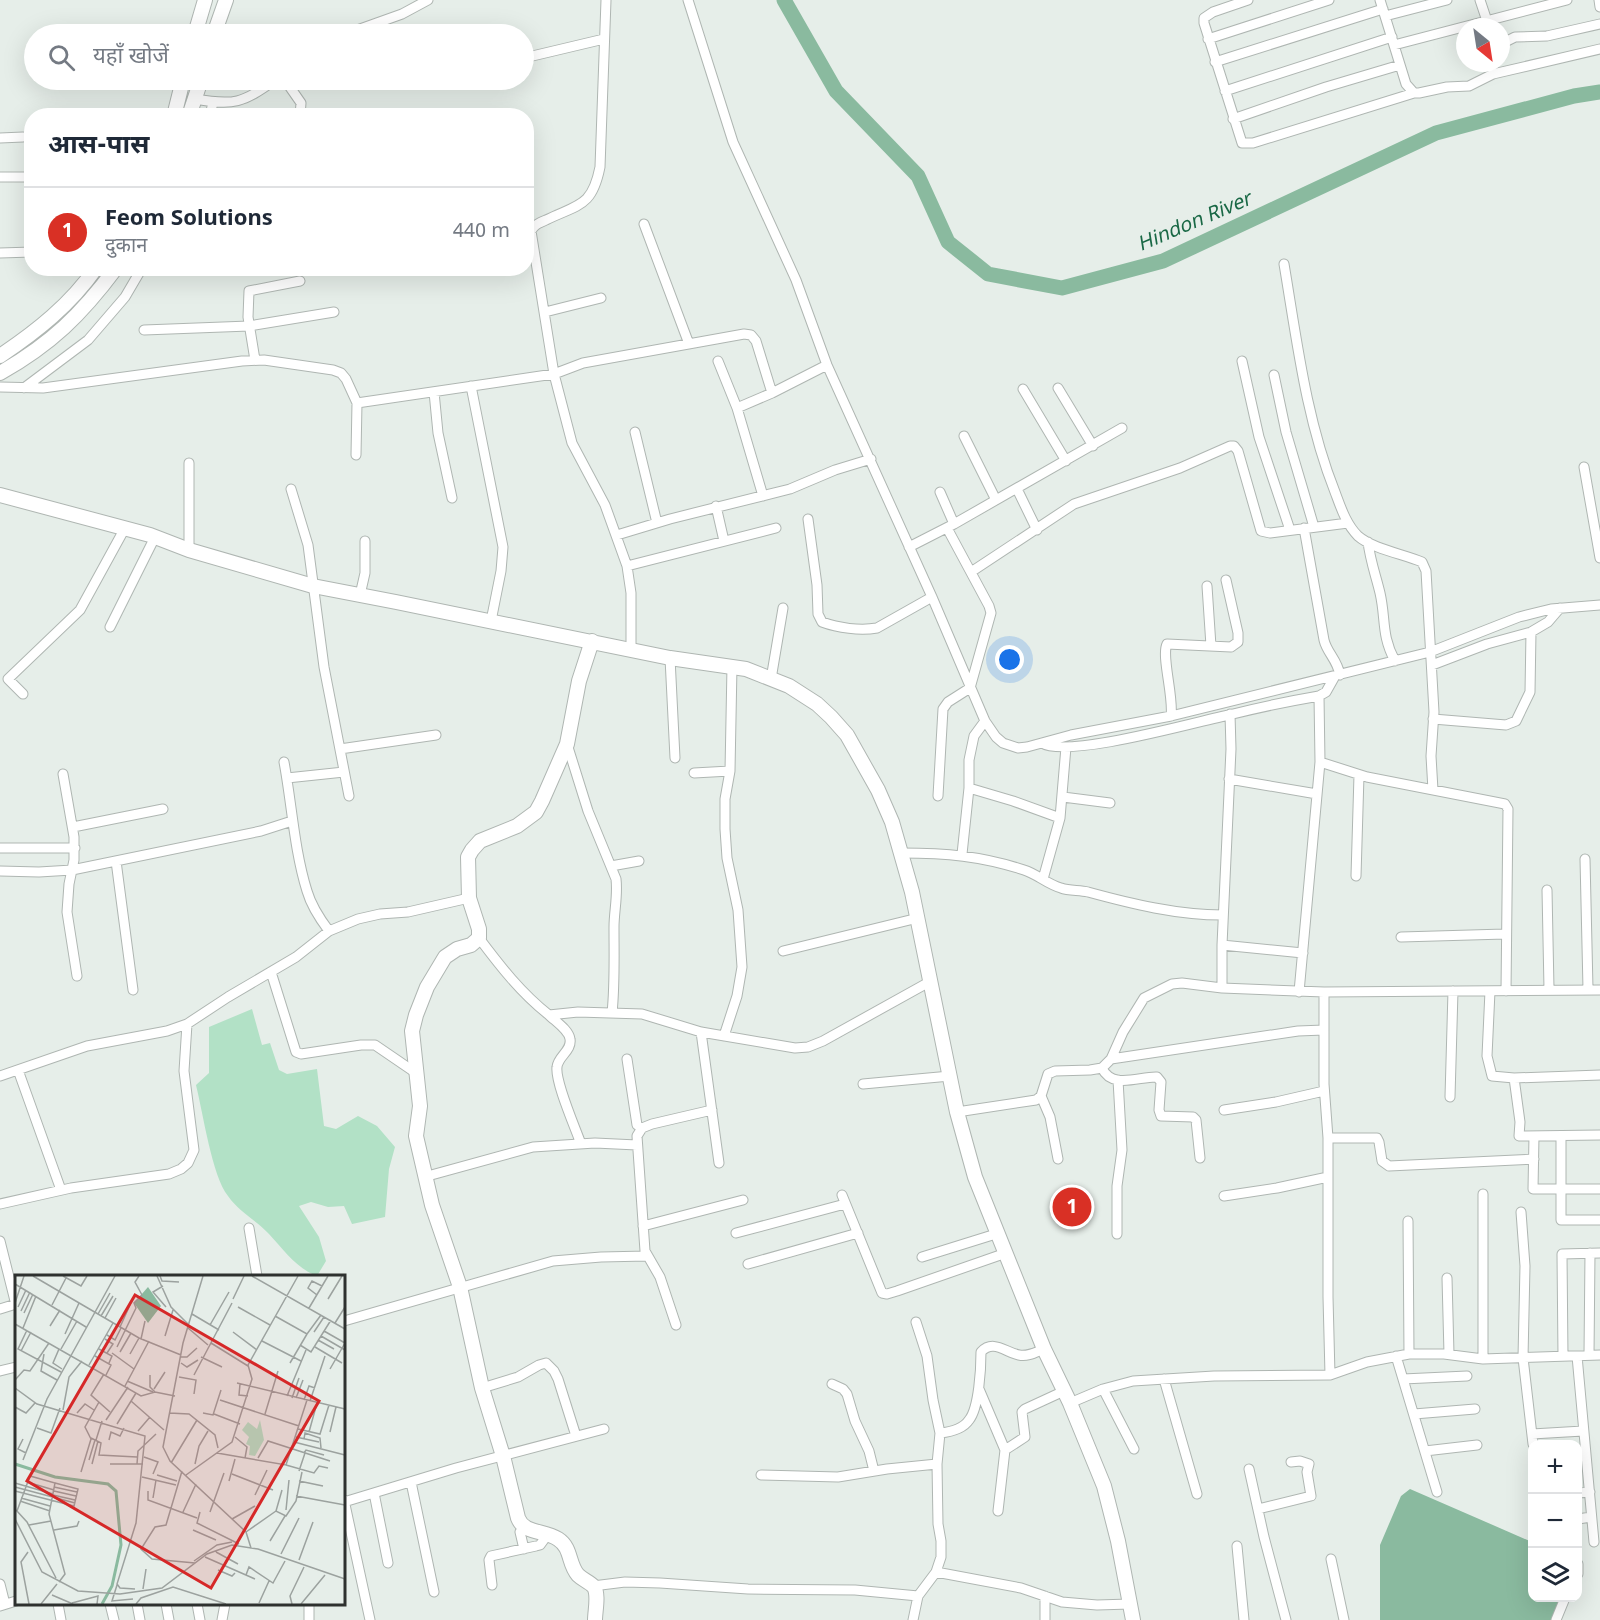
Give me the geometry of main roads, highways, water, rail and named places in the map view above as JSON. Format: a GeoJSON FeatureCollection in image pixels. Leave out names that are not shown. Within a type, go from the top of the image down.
{"type":"FeatureCollection","features":[{"type":"Feature","properties":{"kind":"waterway","name":"Hindon River"},"geometry":{"type":"LineString","coordinates":[[784,0],[836,91],[918,176],[948,242],[988,274],[1062,288],[1163,261],[1436,133],[1574,96],[1600,92]]}},
{"type":"Feature","properties":{"kind":"place","name":"Feom Solutions"},"geometry":{"type":"Point","coordinates":[1072,1207]}}]}
